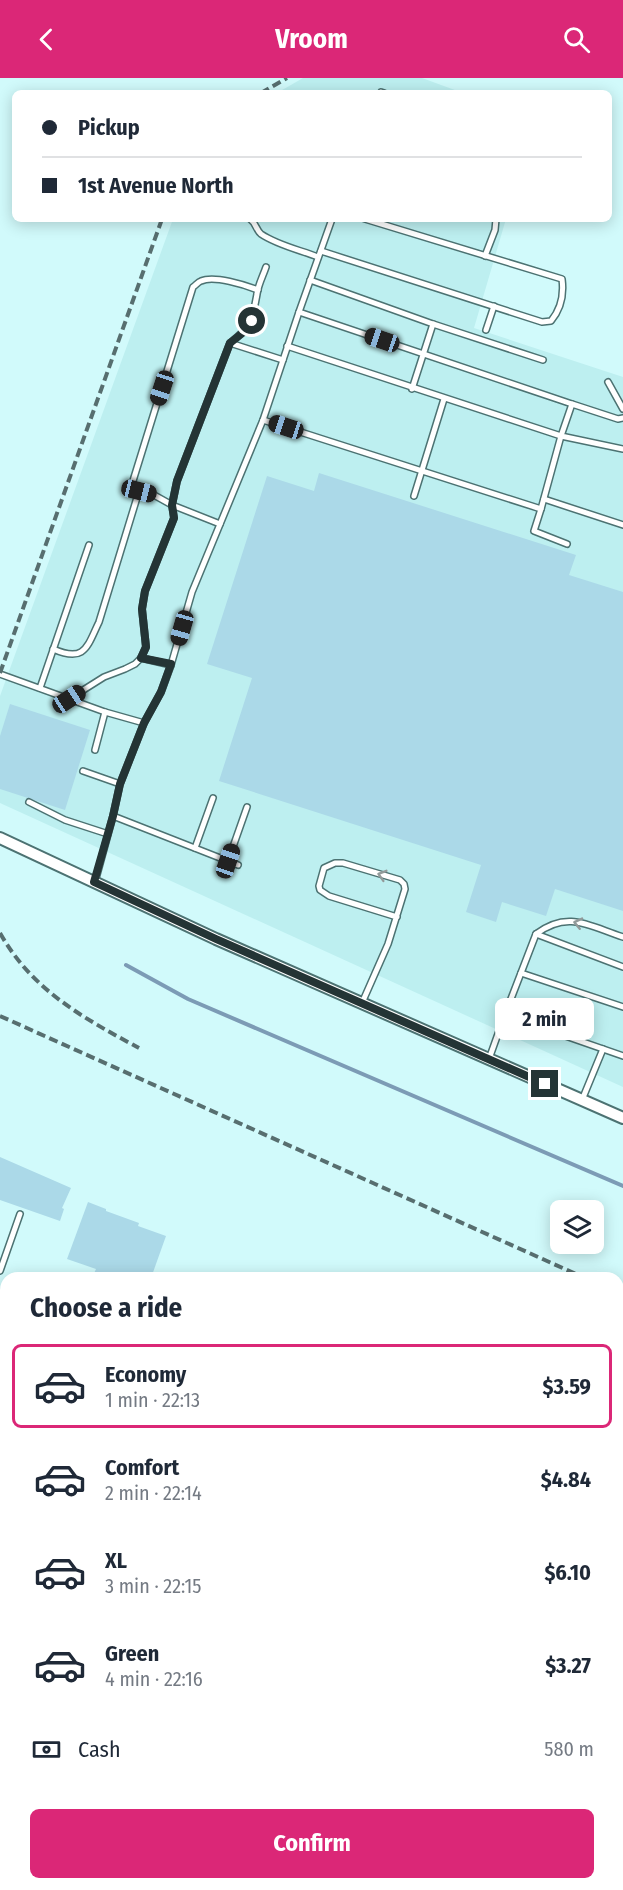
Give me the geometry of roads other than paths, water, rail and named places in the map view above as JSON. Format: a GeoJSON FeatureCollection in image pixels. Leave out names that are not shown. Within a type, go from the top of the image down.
{"type":"FeatureCollection","features":[{"type":"Feature","properties":{"kind":"street"},"geometry":{"type":"LineString","coordinates":[[0,838],[216,939],[623,1118]]}},
{"type":"Feature","properties":{"kind":"lane"},"geometry":{"type":"LineString","coordinates":[[253,222],[258,232],[270,239],[542,322],[551,321],[560,305],[562,279],[375,222]]}},
{"type":"Feature","properties":{"kind":"lane"},"geometry":{"type":"LineString","coordinates":[[94,882],[120,784],[144,723],[161,692],[192,592],[263,420],[298,312],[331,222]]}},
{"type":"Feature","properties":{"kind":"lane"},"geometry":{"type":"LineString","coordinates":[[485,256],[496,222]]}},
{"type":"Feature","properties":{"kind":"lane"},"geometry":{"type":"LineString","coordinates":[[69,699],[104,676],[135,664],[141,658],[146,647],[143,603],[145,591],[174,518],[172,505],[177,481],[230,343],[245,331],[252,321],[258,290],[266,267]]}},
{"type":"Feature","properties":{"kind":"lane"},"geometry":{"type":"LineString","coordinates":[[220,524],[172,505],[154,495],[132,488],[134,475],[193,286],[201,280],[210,279],[238,283],[258,290]]}},
{"type":"Feature","properties":{"kind":"lane"},"geometry":{"type":"LineString","coordinates":[[310,280],[543,360]]}},
{"type":"Feature","properties":{"kind":"lane"},"geometry":{"type":"LineString","coordinates":[[486,330],[494,306]]}},
{"type":"Feature","properties":{"kind":"lane"},"geometry":{"type":"LineString","coordinates":[[298,312],[572,404],[618,419],[623,418]]}},
{"type":"Feature","properties":{"kind":"lane"},"geometry":{"type":"LineString","coordinates":[[412,388],[433,324]]}},
{"type":"Feature","properties":{"kind":"lane"},"geometry":{"type":"LineString","coordinates":[[230,343],[283,360]]}},
{"type":"Feature","properties":{"kind":"lane"},"geometry":{"type":"LineString","coordinates":[[287,346],[561,436],[623,449]]}},
{"type":"Feature","properties":{"kind":"lane"},"geometry":{"type":"LineString","coordinates":[[608,382],[623,409]]}},
{"type":"Feature","properties":{"kind":"lane"},"geometry":{"type":"LineString","coordinates":[[414,496],[444,399]]}},
{"type":"Feature","properties":{"kind":"lane"},"geometry":{"type":"LineString","coordinates":[[567,543],[534,531],[572,404]]}},
{"type":"Feature","properties":{"kind":"lane"},"geometry":{"type":"LineString","coordinates":[[263,420],[541,509]]}},
{"type":"Feature","properties":{"kind":"lane"},"geometry":{"type":"LineString","coordinates":[[53,649],[64,654],[75,655],[80,653],[89,642],[99,622],[139,491]]}},
{"type":"Feature","properties":{"kind":"lane"},"geometry":{"type":"LineString","coordinates":[[544,499],[623,525]]}},
{"type":"Feature","properties":{"kind":"lane"},"geometry":{"type":"LineString","coordinates":[[40,688],[89,545]]}},
{"type":"Feature","properties":{"kind":"lane"},"geometry":{"type":"LineString","coordinates":[[141,658],[171,664]]}},
{"type":"Feature","properties":{"kind":"lane"},"geometry":{"type":"LineString","coordinates":[[0,674],[105,712],[144,723]]}},
{"type":"Feature","properties":{"kind":"lane"},"geometry":{"type":"LineString","coordinates":[[95,750],[105,712]]}},
{"type":"Feature","properties":{"kind":"lane"},"geometry":{"type":"LineString","coordinates":[[83,771],[120,784]]}},
{"type":"Feature","properties":{"kind":"lane"},"geometry":{"type":"LineString","coordinates":[[195,848],[213,798]]}},
{"type":"Feature","properties":{"kind":"lane"},"geometry":{"type":"LineString","coordinates":[[29,802],[64,820],[108,834]]}},
{"type":"Feature","properties":{"kind":"lane"},"geometry":{"type":"LineString","coordinates":[[228,861],[247,807]]}},
{"type":"Feature","properties":{"kind":"lane"},"geometry":{"type":"LineString","coordinates":[[113,816],[238,865]]}},
{"type":"Feature","properties":{"kind":"lane"},"geometry":{"type":"LineString","coordinates":[[362,1003],[388,944],[397,917],[405,889],[404,884],[400,880],[343,863],[334,863],[324,868],[319,886],[324,893],[397,917]]}},
{"type":"Feature","properties":{"kind":"lane"},"geometry":{"type":"LineString","coordinates":[[489,1059],[536,934],[548,925],[562,921],[574,921],[623,937]]}},
{"type":"Feature","properties":{"kind":"lane"},"geometry":{"type":"LineString","coordinates":[[536,934],[623,968]]}},
{"type":"Feature","properties":{"kind":"lane"},"geometry":{"type":"LineString","coordinates":[[521,973],[623,1007]]}},
{"type":"Feature","properties":{"kind":"lane"},"geometry":{"type":"LineString","coordinates":[[504,1017],[623,1056]]}},
{"type":"Feature","properties":{"kind":"lane"},"geometry":{"type":"LineString","coordinates":[[582,1100],[603,1049]]}},
{"type":"Feature","properties":{"kind":"lane"},"geometry":{"type":"LineString","coordinates":[[0,1271],[20,1214]]}},
{"type":"Feature","properties":{"kind":"waterway"},"geometry":{"type":"LineString","coordinates":[[126,965],[188,999],[623,1186]]}},
{"type":"Feature","properties":{"kind":"railway"},"geometry":{"type":"LineString","coordinates":[[266,90],[287,78]]}},
{"type":"Feature","properties":{"kind":"railway"},"geometry":{"type":"LineString","coordinates":[[0,673],[161,222]]}},
{"type":"Feature","properties":{"kind":"railway"},"geometry":{"type":"LineString","coordinates":[[0,933],[27,971],[43,987],[60,1001],[139,1048]]}},
{"type":"Feature","properties":{"kind":"railway"},"geometry":{"type":"LineString","coordinates":[[0,1016],[572,1272]]}}]}
